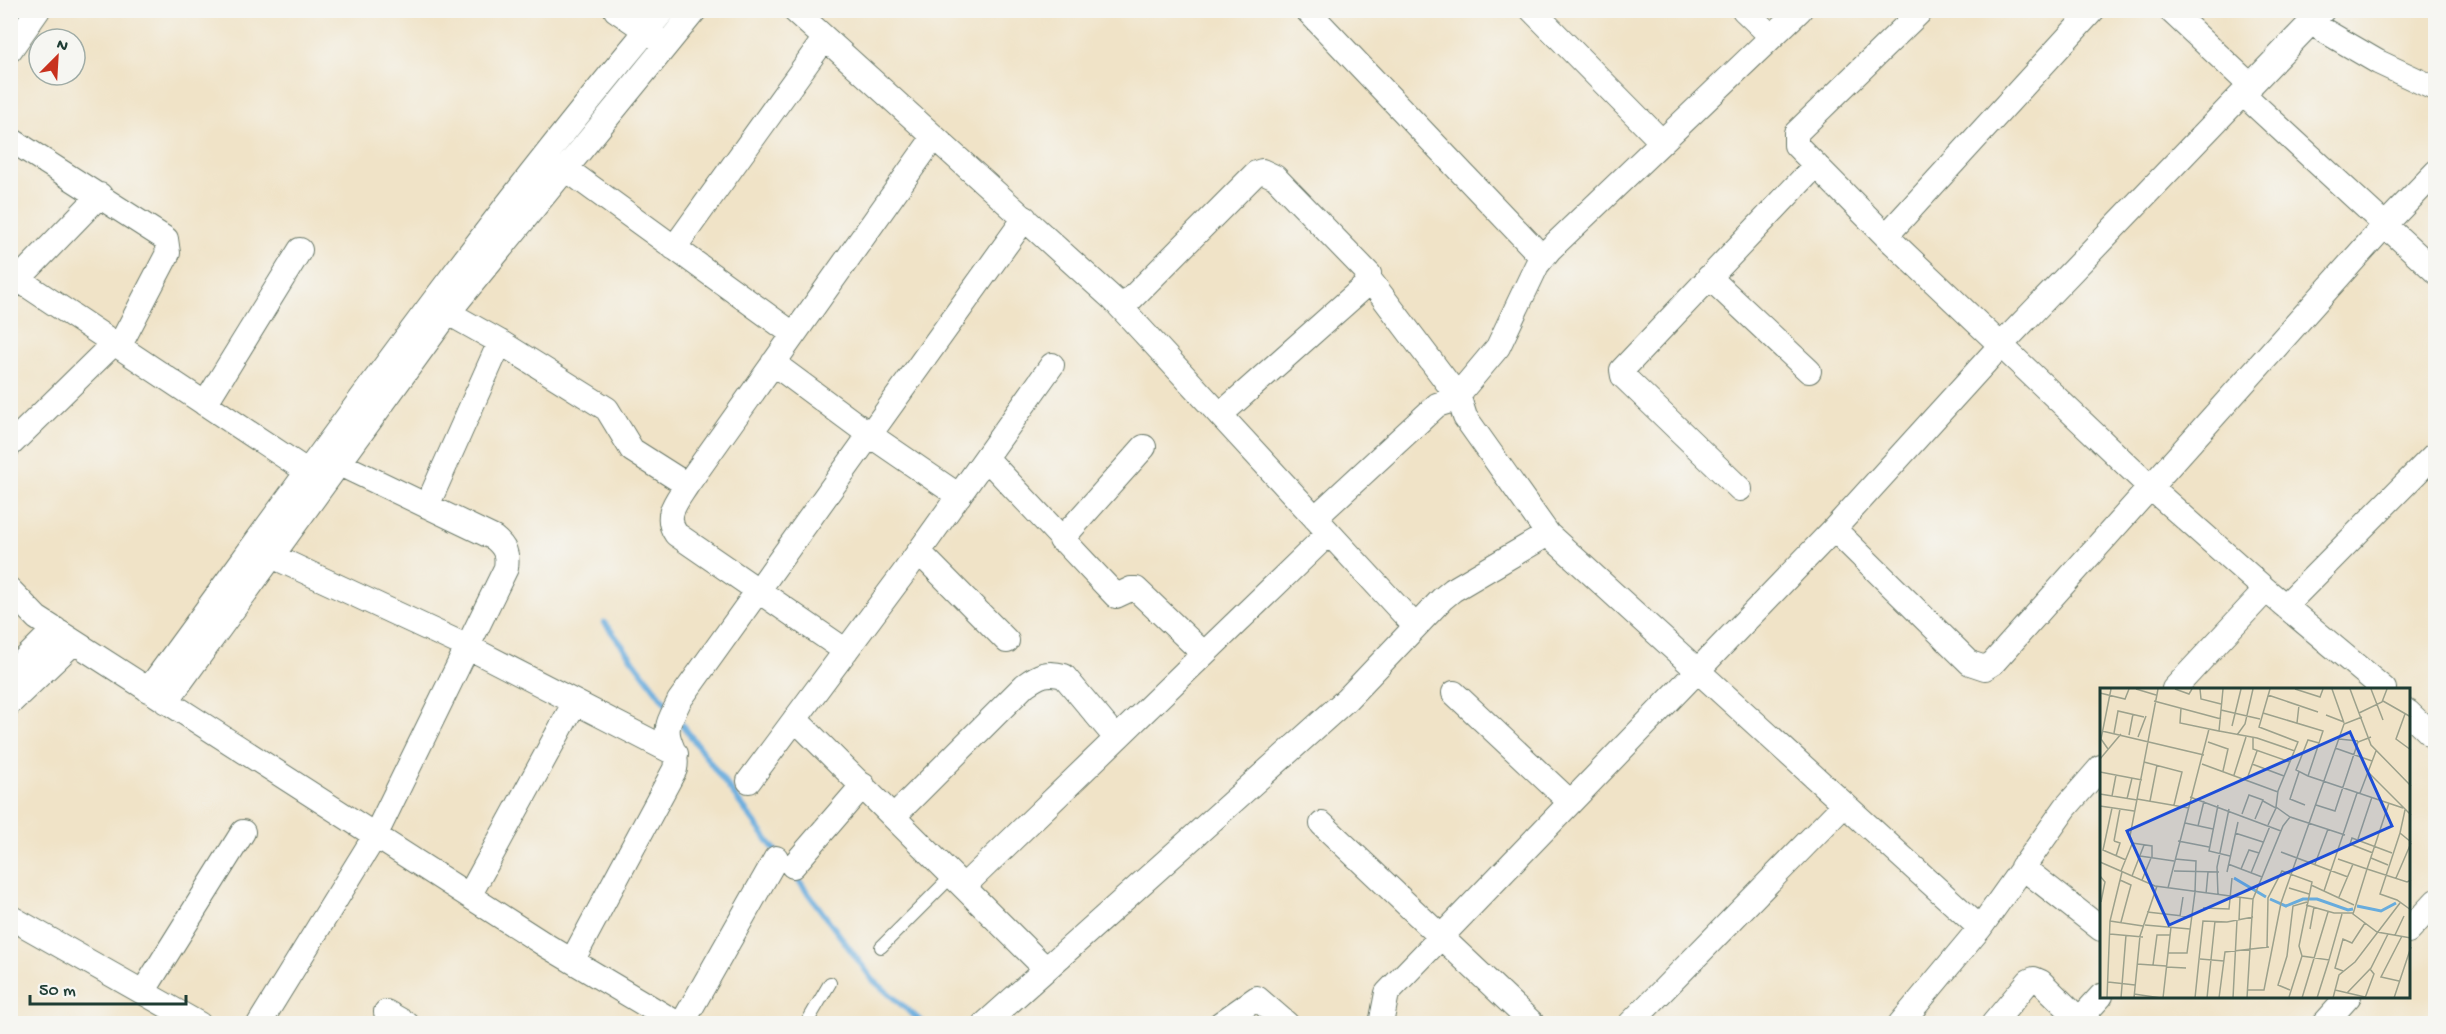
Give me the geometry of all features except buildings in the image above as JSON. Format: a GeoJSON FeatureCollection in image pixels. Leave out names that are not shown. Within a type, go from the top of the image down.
{"type":"FeatureCollection","features":[{"type":"Feature","properties":{"kind":"street"},"geometry":{"type":"LineString","coordinates":[[10,50],[38,10]]}},
{"type":"Feature","properties":{"kind":"street"},"geometry":{"type":"LineString","coordinates":[[616,10],[666,45]]}},
{"type":"Feature","properties":{"kind":"street"},"geometry":{"type":"LineString","coordinates":[[157,696],[322,464],[440,309],[545,156],[664,10]]}},
{"type":"Feature","properties":{"kind":"street"},"geometry":{"type":"LineString","coordinates":[[440,309],[566,169],[695,10]]}},
{"type":"Feature","properties":{"kind":"street"},"geometry":{"type":"LineString","coordinates":[[794,10],[1122,308],[1415,626]]}},
{"type":"Feature","properties":{"kind":"street"},"geometry":{"type":"LineString","coordinates":[[1532,10],[1662,142]]}},
{"type":"Feature","properties":{"kind":"street"},"geometry":{"type":"LineString","coordinates":[[1744,10],[1772,38]]}},
{"type":"Feature","properties":{"kind":"street"},"geometry":{"type":"LineString","coordinates":[[1459,398],[1462,390],[1498,347],[1542,257],[1800,10]]}},
{"type":"Feature","properties":{"kind":"street"},"geometry":{"type":"LineString","coordinates":[[1922,10],[1796,133],[1796,145],[1886,236],[2150,487],[2266,590],[2382,688]]}},
{"type":"Feature","properties":{"kind":"street"},"geometry":{"type":"LineString","coordinates":[[1886,236],[2092,10]]}},
{"type":"Feature","properties":{"kind":"street"},"geometry":{"type":"LineString","coordinates":[[2170,10],[2384,226],[2436,272]]}},
{"type":"Feature","properties":{"kind":"street"},"geometry":{"type":"LineString","coordinates":[[1309,11],[1542,257]]}},
{"type":"Feature","properties":{"kind":"street"},"geometry":{"type":"LineString","coordinates":[[1381,1023],[1387,993],[1834,529],[2002,344],[2317,17],[2378,63],[2436,89]]}},
{"type":"Feature","properties":{"kind":"street"},"geometry":{"type":"LineString","coordinates":[[674,248],[825,38]]}},
{"type":"Feature","properties":{"kind":"street"},"geometry":{"type":"LineString","coordinates":[[846,651],[676,534],[670,526],[672,508],[934,136]]}},
{"type":"Feature","properties":{"kind":"street"},"geometry":{"type":"LineString","coordinates":[[10,139],[161,233],[168,245],[168,253],[117,345],[10,445]]}},
{"type":"Feature","properties":{"kind":"street"},"geometry":{"type":"LineString","coordinates":[[1740,489],[1623,376],[1623,370],[1816,165]]}},
{"type":"Feature","properties":{"kind":"street"},"geometry":{"type":"LineString","coordinates":[[566,169],[793,334]]}},
{"type":"Feature","properties":{"kind":"street"},"geometry":{"type":"LineString","coordinates":[[1122,308],[1256,173],[1262,171],[1275,177],[1369,274],[1370,280],[1459,398],[1465,417],[1548,534],[1980,928]]}},
{"type":"Feature","properties":{"kind":"street"},"geometry":{"type":"LineString","coordinates":[[1834,529],[1971,663],[1985,668],[1993,663],[2384,226],[2436,172]]}},
{"type":"Feature","properties":{"kind":"street"},"geometry":{"type":"LineString","coordinates":[[100,195],[15,284],[117,345],[205,404],[322,464],[427,506],[494,538],[503,546],[508,556],[506,568],[375,836],[259,1023]]}},
{"type":"Feature","properties":{"kind":"street"},"geometry":{"type":"LineString","coordinates":[[572,962],[675,769],[676,754],[669,737],[668,726],[679,701],[1025,218]]}},
{"type":"Feature","properties":{"kind":"street"},"geometry":{"type":"LineString","coordinates":[[205,404],[300,250]]}},
{"type":"Feature","properties":{"kind":"street"},"geometry":{"type":"LineString","coordinates":[[1709,277],[1809,371]]}},
{"type":"Feature","properties":{"kind":"street"},"geometry":{"type":"LineString","coordinates":[[1220,415],[1370,280]]}},
{"type":"Feature","properties":{"kind":"street"},"geometry":{"type":"LineString","coordinates":[[440,309],[500,342],[607,410],[632,450],[687,485]]}},
{"type":"Feature","properties":{"kind":"street"},"geometry":{"type":"LineString","coordinates":[[427,506],[500,342]]}},
{"type":"Feature","properties":{"kind":"street"},"geometry":{"type":"LineString","coordinates":[[773,363],[870,435],[959,496]]}},
{"type":"Feature","properties":{"kind":"street"},"geometry":{"type":"LineString","coordinates":[[749,781],[919,552],[1052,365]]}},
{"type":"Feature","properties":{"kind":"street"},"geometry":{"type":"LineString","coordinates":[[958,880],[1116,738],[1204,654],[1322,525],[1437,405],[1459,398]]}},
{"type":"Feature","properties":{"kind":"street"},"geometry":{"type":"LineString","coordinates":[[1061,540],[1144,447]]}},
{"type":"Feature","properties":{"kind":"street"},"geometry":{"type":"LineString","coordinates":[[2285,606],[2436,453]]}},
{"type":"Feature","properties":{"kind":"street"},"geometry":{"type":"LineString","coordinates":[[986,458],[1116,596],[1131,589],[1136,590],[1204,654]]}},
{"type":"Feature","properties":{"kind":"street"},"geometry":{"type":"LineString","coordinates":[[157,696],[272,556],[322,464]]}},
{"type":"Feature","properties":{"kind":"street"},"geometry":{"type":"LineString","coordinates":[[985,1023],[1347,700],[1415,626],[1453,590],[1548,534]]}},
{"type":"Feature","properties":{"kind":"street"},"geometry":{"type":"LineString","coordinates":[[919,552],[1008,641]]}},
{"type":"Feature","properties":{"kind":"street"},"geometry":{"type":"LineString","coordinates":[[272,556],[468,647],[676,754]]}},
{"type":"Feature","properties":{"kind":"street"},"geometry":{"type":"LineString","coordinates":[[10,590],[37,618],[157,696],[572,962],[680,1023],[785,862],[863,785]]}},
{"type":"Feature","properties":{"kind":"street"},"geometry":{"type":"LineString","coordinates":[[2175,688],[2266,590]]}},
{"type":"Feature","properties":{"kind":"street"},"geometry":{"type":"LineString","coordinates":[[10,674],[64,635]]}},
{"type":"Feature","properties":{"kind":"street"},"geometry":{"type":"LineString","coordinates":[[10,703],[64,635]]}},
{"type":"Feature","properties":{"kind":"street"},"geometry":{"type":"LineString","coordinates":[[894,816],[1025,685],[1041,674],[1053,672],[1064,676],[1116,738]]}},
{"type":"Feature","properties":{"kind":"street"},"geometry":{"type":"LineString","coordinates":[[1454,693],[1570,802]]}},
{"type":"Feature","properties":{"kind":"street"},"geometry":{"type":"LineString","coordinates":[[469,896],[575,702]]}},
{"type":"Feature","properties":{"kind":"street"},"geometry":{"type":"LineString","coordinates":[[2410,713],[2436,739]]}},
{"type":"Feature","properties":{"kind":"street"},"geometry":{"type":"LineString","coordinates":[[795,719],[1046,969]]}},
{"type":"Feature","properties":{"kind":"street"},"geometry":{"type":"LineString","coordinates":[[1900,1023],[1980,928],[2066,807],[2100,768]]}},
{"type":"Feature","properties":{"kind":"street"},"geometry":{"type":"LineString","coordinates":[[1630,1023],[1844,805]]}},
{"type":"Feature","properties":{"kind":"street"},"geometry":{"type":"LineString","coordinates":[[1322,824],[1533,1023]]}},
{"type":"Feature","properties":{"kind":"street"},"geometry":{"type":"LineString","coordinates":[[143,992],[243,832]]}},
{"type":"Feature","properties":{"kind":"street"},"geometry":{"type":"LineString","coordinates":[[2022,867],[2100,928]]}},
{"type":"Feature","properties":{"kind":"street"},"geometry":{"type":"LineString","coordinates":[[2410,930],[2436,901]]}},
{"type":"Feature","properties":{"kind":"street"},"geometry":{"type":"LineString","coordinates":[[10,917],[199,1023]]}},
{"type":"Feature","properties":{"kind":"street"},"geometry":{"type":"LineString","coordinates":[[1993,1023],[2029,981],[2034,979],[2041,982],[2082,1021],[2100,997]]}},
{"type":"Feature","properties":{"kind":"street"},"geometry":{"type":"LineString","coordinates":[[1220,1023],[1257,998],[1287,1023]]}},
{"type":"Feature","properties":{"kind":"street"},"geometry":{"type":"LineString","coordinates":[[2324,1023],[2347,998]]}},
{"type":"Feature","properties":{"kind":"street"},"geometry":{"type":"LineString","coordinates":[[386,1012],[407,1023]]}},
{"type":"Feature","properties":{"kind":"lane"},"geometry":{"type":"LineString","coordinates":[[881,947],[958,880]]}},
{"type":"Feature","properties":{"kind":"lane"},"geometry":{"type":"LineString","coordinates":[[806,1023],[830,983]]}},
{"type":"Feature","properties":{"kind":"waterway"},"geometry":{"type":"LineString","coordinates":[[605,623],[670,709]]}},
{"type":"Feature","properties":{"kind":"waterway"},"geometry":{"type":"LineString","coordinates":[[678,719],[777,853]]}},
{"type":"Feature","properties":{"kind":"waterway"},"geometry":{"type":"LineString","coordinates":[[793,873],[873,980],[924,1024]]}}]}
